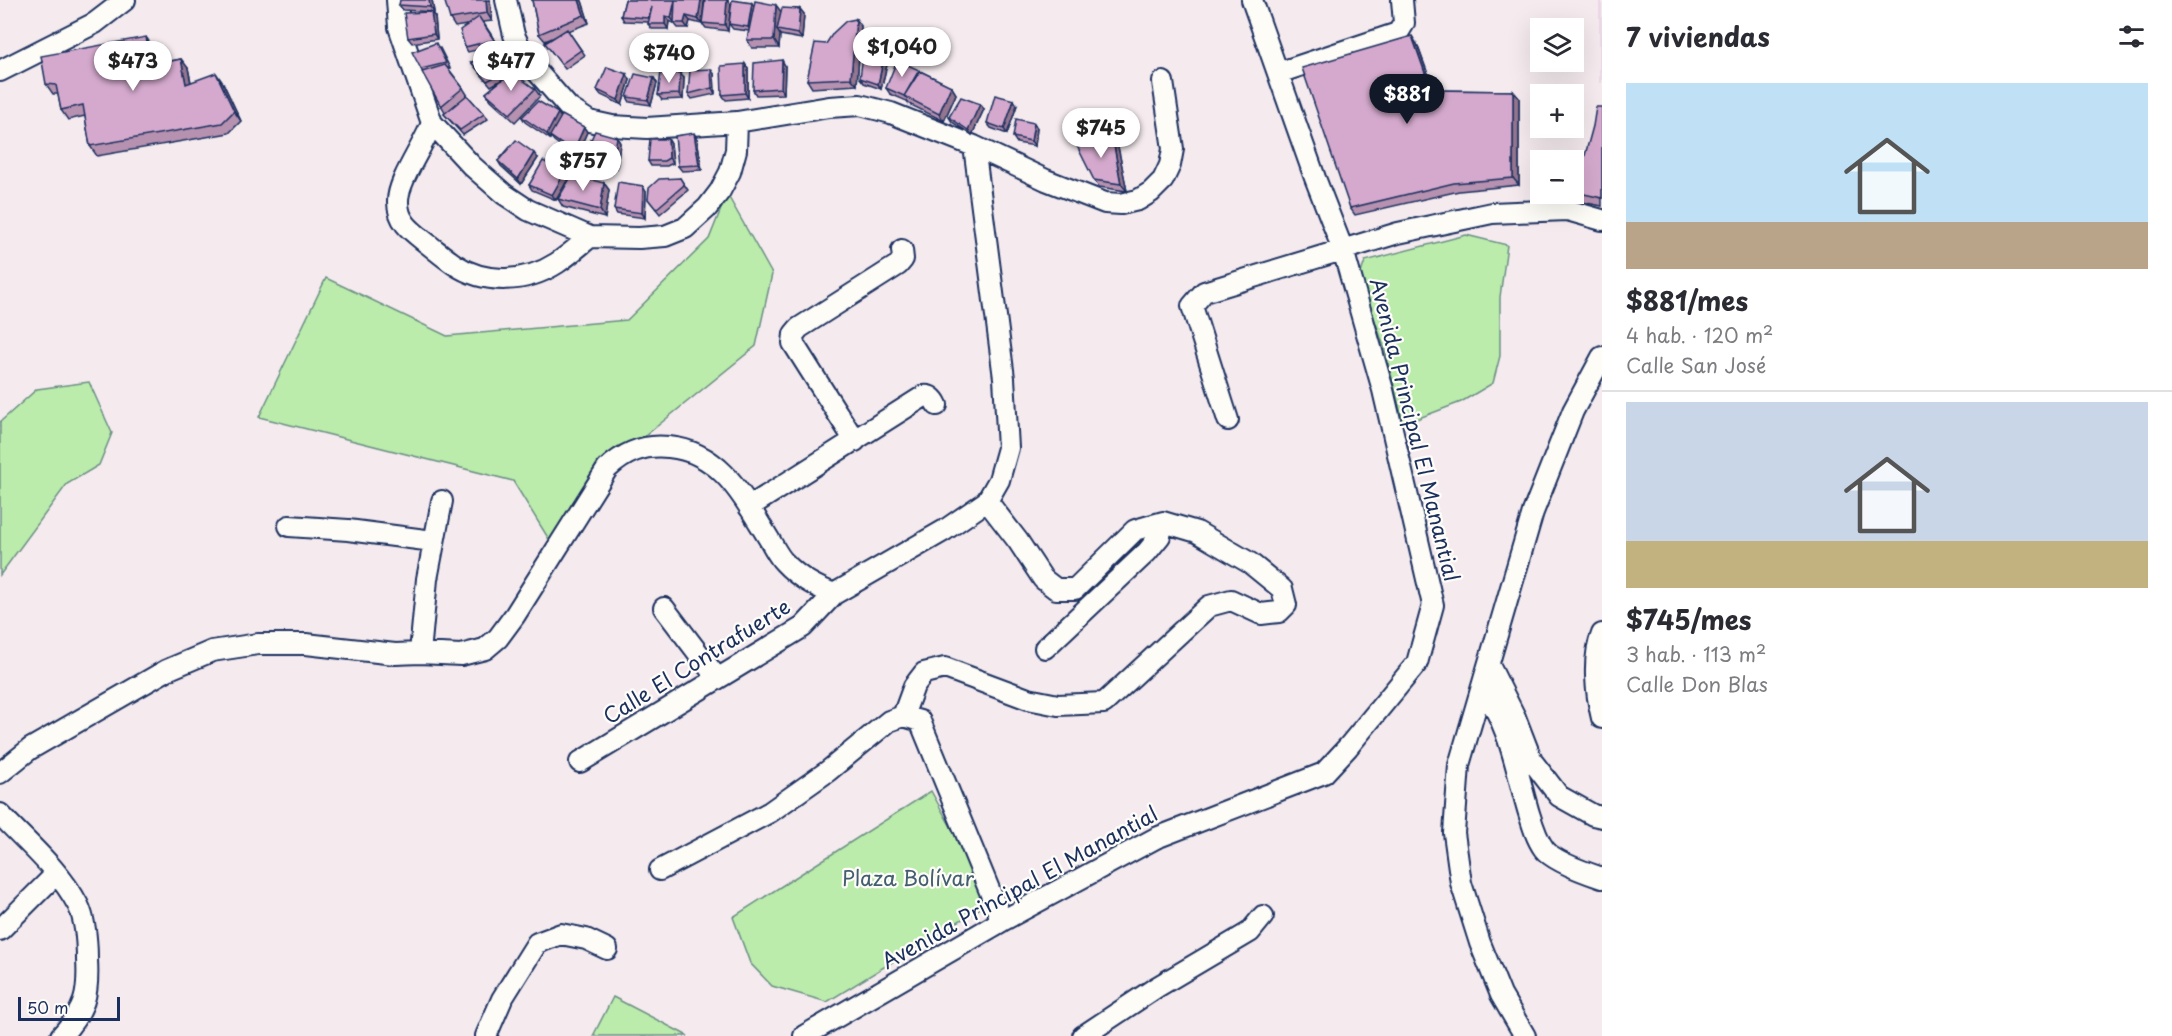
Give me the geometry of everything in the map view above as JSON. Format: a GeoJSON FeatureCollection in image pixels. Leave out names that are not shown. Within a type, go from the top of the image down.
{"type":"FeatureCollection","features":[{"type":"Feature","properties":{"kind":"street"},"geometry":{"type":"LineString","coordinates":[[0,71],[95,23],[125,0]]}},
{"type":"Feature","properties":{"kind":"street"},"geometry":{"type":"LineString","coordinates":[[397,0],[399,27],[432,123],[472,166],[504,194],[528,210],[590,237],[657,237],[685,228],[707,208],[720,191],[730,172],[736,150],[737,122]]}},
{"type":"Feature","properties":{"kind":"street"},"geometry":{"type":"LineString","coordinates":[[506,0],[514,36],[525,58],[569,108],[589,121],[612,126],[647,128],[737,122],[829,107],[860,105],[891,113],[974,146],[1046,180],[1105,203],[1121,204],[1138,200],[1151,192],[1163,180],[1170,165],[1173,149],[1164,82]]}},
{"type":"Feature","properties":{"kind":"street","name":"Avenida Principal El Manantial"},"geometry":{"type":"LineString","coordinates":[[804,1036],[1002,921],[1156,838],[1324,772],[1348,747],[1417,663],[1433,604],[1383,390],[1343,250],[1252,0]]}},
{"type":"Feature","properties":{"kind":"street"},"geometry":{"type":"LineString","coordinates":[[1278,73],[1398,33],[1404,23],[1402,0]]}},
{"type":"Feature","properties":{"kind":"street"},"geometry":{"type":"LineString","coordinates":[[432,123],[425,142],[400,186],[399,213],[404,225],[455,265],[478,275],[496,279],[515,279],[557,263],[590,237]]}},
{"type":"Feature","properties":{"kind":"street"},"geometry":{"type":"LineString","coordinates":[[903,716],[914,686],[924,673],[945,668],[1028,699],[1058,705],[1104,704],[1209,606],[1231,600],[1261,614],[1279,612],[1286,605],[1282,588],[1250,563],[1197,532],[1163,522],[1135,530],[1075,589],[1056,589],[1042,579],[1018,541],[987,501],[999,480],[1008,448],[1004,378],[974,146]]}},
{"type":"Feature","properties":{"kind":"street"},"geometry":{"type":"LineString","coordinates":[[1228,420],[1192,306],[1204,292],[1398,233],[1492,213],[1568,210],[1602,220]]}},
{"type":"Feature","properties":{"kind":"street"},"geometry":{"type":"LineString","coordinates":[[855,441],[793,343],[794,334],[799,328],[898,265],[903,259],[902,250]]}},
{"type":"Feature","properties":{"kind":"street"},"geometry":{"type":"LineString","coordinates":[[1525,1036],[1501,994],[1480,944],[1461,882],[1454,833],[1459,765],[1533,512],[1573,411],[1602,357]]}},
{"type":"Feature","properties":{"kind":"street"},"geometry":{"type":"LineString","coordinates":[[749,507],[924,396],[933,398],[938,405]]}},
{"type":"Feature","properties":{"kind":"street"},"geometry":{"type":"LineString","coordinates":[[0,773],[30,749],[167,670],[212,651],[258,644],[306,644],[395,654],[461,655],[485,649],[498,638],[539,579],[607,469],[620,457],[654,445],[684,448],[716,465],[738,489],[782,560],[809,584],[834,594]]}},
{"type":"Feature","properties":{"kind":"street"},"geometry":{"type":"LineString","coordinates":[[420,653],[427,579],[442,501]]}},
{"type":"Feature","properties":{"kind":"street","name":"Calle El Contrafuerte"},"geometry":{"type":"LineString","coordinates":[[579,762],[803,627],[834,594],[945,530],[987,501]]}},
{"type":"Feature","properties":{"kind":"street"},"geometry":{"type":"LineString","coordinates":[[1045,648],[1147,552],[1160,536],[1163,522]]}},
{"type":"Feature","properties":{"kind":"street"},"geometry":{"type":"LineString","coordinates":[[289,526],[348,530],[433,541]]}},
{"type":"Feature","properties":{"kind":"street"},"geometry":{"type":"LineString","coordinates":[[664,608],[717,678]]}},
{"type":"Feature","properties":{"kind":"street"},"geometry":{"type":"LineString","coordinates":[[1602,634],[1598,643],[1596,669],[1602,718]]}},
{"type":"Feature","properties":{"kind":"street"},"geometry":{"type":"LineString","coordinates":[[1489,665],[1515,717],[1532,760],[1552,787],[1559,796],[1593,815],[1602,817]]}},
{"type":"Feature","properties":{"kind":"street"},"geometry":{"type":"LineString","coordinates":[[1482,689],[1492,702],[1502,724],[1535,830],[1544,850],[1602,878]]}},
{"type":"Feature","properties":{"kind":"street"},"geometry":{"type":"LineString","coordinates":[[660,870],[770,812],[828,771],[889,721],[903,716],[920,721],[1002,921]]}},
{"type":"Feature","properties":{"kind":"street"},"geometry":{"type":"LineString","coordinates":[[0,814],[38,851],[79,907],[87,940],[88,986],[77,1018],[62,1036]]}},
{"type":"Feature","properties":{"kind":"street"},"geometry":{"type":"LineString","coordinates":[[0,930],[56,874]]}},
{"type":"Feature","properties":{"kind":"street"},"geometry":{"type":"LineString","coordinates":[[1083,1036],[1157,987],[1250,932],[1263,916]]}},
{"type":"Feature","properties":{"kind":"street"},"geometry":{"type":"LineString","coordinates":[[486,1036],[502,999],[537,943],[561,934],[586,939],[607,949]]}},
{"type":"Feature","properties":{"kind":"shaded area"},"geometry":{"type":"Polygon","coordinates":[[[1599,0],[1602,0],[1602,83],[1599,83],[1599,0]]]}},
{"type":"Feature","properties":{"kind":"green space"},"geometry":{"type":"Polygon","coordinates":[[[727,194],[772,274],[756,346],[640,440],[550,541],[513,481],[259,417],[326,278],[447,336],[627,320],[709,239],[727,194]]]}},
{"type":"Feature","properties":{"kind":"green space"},"geometry":{"type":"Polygon","coordinates":[[[1466,235],[1507,245],[1500,297],[1500,356],[1493,383],[1461,402],[1401,425],[1401,414],[1385,350],[1360,276],[1365,261],[1466,235]]]}},
{"type":"Feature","properties":{"kind":"green space"},"geometry":{"type":"Polygon","coordinates":[[[89,382],[112,433],[99,465],[67,484],[0,575],[0,422],[37,389],[89,382]]]}},
{"type":"Feature","properties":{"kind":"green space","name":"Plaza Bolívar"},"geometry":{"type":"Polygon","coordinates":[[[931,791],[992,901],[827,1002],[772,986],[750,963],[733,917],[931,791]]]}},
{"type":"Feature","properties":{"kind":"green space"},"geometry":{"type":"Polygon","coordinates":[[[613,997],[688,1036],[593,1036],[613,997]]]}},
{"type":"Feature","properties":{"kind":"building"},"geometry":{"type":"Polygon","coordinates":[[[400,0],[429,0],[430,7],[399,5],[400,0]]]}},
{"type":"Feature","properties":{"kind":"building"},"geometry":{"type":"Polygon","coordinates":[[[448,0],[486,0],[487,13],[450,19],[445,2],[448,0]]]}},
{"type":"Feature","properties":{"kind":"building"},"geometry":{"type":"Polygon","coordinates":[[[532,0],[579,0],[584,15],[539,34],[532,0]]]}},
{"type":"Feature","properties":{"kind":"building"},"geometry":{"type":"Polygon","coordinates":[[[625,0],[675,0],[671,18],[665,16],[665,24],[648,24],[652,7],[648,18],[621,16],[625,0]]]}},
{"type":"Feature","properties":{"kind":"building"},"geometry":{"type":"Polygon","coordinates":[[[675,0],[701,0],[698,19],[686,16],[684,23],[674,23],[675,0]]]}},
{"type":"Feature","properties":{"kind":"building"},"geometry":{"type":"Polygon","coordinates":[[[705,0],[727,0],[725,25],[702,23],[705,0]]]}},
{"type":"Feature","properties":{"kind":"building"},"geometry":{"type":"Polygon","coordinates":[[[732,0],[752,3],[748,27],[729,24],[732,0]]]}},
{"type":"Feature","properties":{"kind":"building"},"geometry":{"type":"Polygon","coordinates":[[[755,1],[776,5],[774,40],[747,40],[755,1]]]}},
{"type":"Feature","properties":{"kind":"building"},"geometry":{"type":"Polygon","coordinates":[[[782,8],[800,9],[798,34],[777,30],[782,8]]]}},
{"type":"Feature","properties":{"kind":"building"},"geometry":{"type":"Polygon","coordinates":[[[431,12],[434,34],[408,38],[404,13],[431,12]]]}},
{"type":"Feature","properties":{"kind":"building"},"geometry":{"type":"Polygon","coordinates":[[[479,17],[494,40],[465,47],[460,30],[479,17]]]}},
{"type":"Feature","properties":{"kind":"building"},"geometry":{"type":"Polygon","coordinates":[[[856,19],[851,78],[807,80],[815,43],[826,44],[833,33],[846,21],[856,19]]]}},
{"type":"Feature","properties":{"kind":"building"},"geometry":{"type":"Polygon","coordinates":[[[567,29],[581,50],[561,64],[545,43],[567,29]]]}},
{"type":"Feature","properties":{"kind":"building"},"geometry":{"type":"Polygon","coordinates":[[[1412,36],[1431,90],[1513,91],[1513,178],[1454,183],[1350,208],[1302,68],[1412,36]]]}},
{"type":"Feature","properties":{"kind":"building"},"geometry":{"type":"Polygon","coordinates":[[[146,37],[151,65],[181,59],[186,84],[216,73],[234,111],[222,123],[90,146],[83,105],[61,110],[56,85],[46,84],[41,56],[146,37]]]}},
{"type":"Feature","properties":{"kind":"building"},"geometry":{"type":"Polygon","coordinates":[[[865,40],[887,44],[878,84],[860,78],[865,40]]]}},
{"type":"Feature","properties":{"kind":"building"},"geometry":{"type":"Polygon","coordinates":[[[436,43],[446,63],[421,69],[412,52],[436,43]]]}},
{"type":"Feature","properties":{"kind":"building"},"geometry":{"type":"Polygon","coordinates":[[[495,54],[510,69],[487,81],[471,62],[495,54]]]}},
{"type":"Feature","properties":{"kind":"building"},"geometry":{"type":"Polygon","coordinates":[[[782,60],[781,88],[753,90],[754,63],[782,60]]]}},
{"type":"Feature","properties":{"kind":"building"},"geometry":{"type":"Polygon","coordinates":[[[897,60],[919,70],[904,96],[886,88],[897,60]]]}},
{"type":"Feature","properties":{"kind":"building"},"geometry":{"type":"Polygon","coordinates":[[[745,64],[745,93],[722,95],[721,66],[745,64]]]}},
{"type":"Feature","properties":{"kind":"building"},"geometry":{"type":"Polygon","coordinates":[[[445,65],[463,88],[441,106],[422,72],[445,65]]]}},
{"type":"Feature","properties":{"kind":"building"},"geometry":{"type":"Polygon","coordinates":[[[607,67],[627,74],[618,100],[597,90],[607,67]]]}},
{"type":"Feature","properties":{"kind":"building"},"geometry":{"type":"Polygon","coordinates":[[[711,69],[712,88],[688,94],[690,70],[711,69]]]}},
{"type":"Feature","properties":{"kind":"building"},"geometry":{"type":"Polygon","coordinates":[[[920,71],[951,86],[939,114],[904,96],[920,71]]]}},
{"type":"Feature","properties":{"kind":"building"},"geometry":{"type":"Polygon","coordinates":[[[512,72],[535,89],[510,114],[486,93],[512,72]]]}},
{"type":"Feature","properties":{"kind":"building"},"geometry":{"type":"Polygon","coordinates":[[[661,72],[680,73],[679,94],[658,95],[661,72]]]}},
{"type":"Feature","properties":{"kind":"building"},"geometry":{"type":"Polygon","coordinates":[[[635,74],[654,78],[648,100],[627,97],[635,74]]]}},
{"type":"Feature","properties":{"kind":"building"},"geometry":{"type":"Polygon","coordinates":[[[467,95],[484,114],[460,130],[444,114],[467,95]]]}},
{"type":"Feature","properties":{"kind":"building"},"geometry":{"type":"Polygon","coordinates":[[[995,95],[1014,100],[1004,129],[987,123],[995,95]]]}},
{"type":"Feature","properties":{"kind":"building"},"geometry":{"type":"Polygon","coordinates":[[[961,97],[980,104],[968,130],[949,117],[961,97]]]}},
{"type":"Feature","properties":{"kind":"building"},"geometry":{"type":"Polygon","coordinates":[[[538,101],[558,113],[547,134],[522,117],[538,101]]]}},
{"type":"Feature","properties":{"kind":"building"},"geometry":{"type":"Polygon","coordinates":[[[1596,107],[1602,107],[1602,198],[1584,194],[1584,159],[1596,107]]]}},
{"type":"Feature","properties":{"kind":"building"},"geometry":{"type":"Polygon","coordinates":[[[562,115],[584,127],[573,152],[550,136],[562,115]]]}},
{"type":"Feature","properties":{"kind":"building"},"geometry":{"type":"Polygon","coordinates":[[[1016,119],[1034,123],[1031,141],[1013,137],[1016,119]]]}},
{"type":"Feature","properties":{"kind":"building"},"geometry":{"type":"Polygon","coordinates":[[[595,131],[617,137],[613,163],[582,159],[595,131]]]}},
{"type":"Feature","properties":{"kind":"building"},"geometry":{"type":"Polygon","coordinates":[[[694,133],[699,165],[678,166],[675,136],[694,133]]]}},
{"type":"Feature","properties":{"kind":"building"},"geometry":{"type":"Polygon","coordinates":[[[1112,135],[1121,184],[1094,180],[1076,144],[1112,135]]]}},
{"type":"Feature","properties":{"kind":"building"},"geometry":{"type":"Polygon","coordinates":[[[650,139],[668,139],[669,158],[664,161],[648,161],[650,139]]]}},
{"type":"Feature","properties":{"kind":"building"},"geometry":{"type":"Polygon","coordinates":[[[516,140],[534,153],[518,179],[498,161],[516,140]]]}},
{"type":"Feature","properties":{"kind":"building"},"geometry":{"type":"Polygon","coordinates":[[[543,161],[565,172],[552,195],[529,185],[543,161]]]}},
{"type":"Feature","properties":{"kind":"building"},"geometry":{"type":"Polygon","coordinates":[[[572,175],[604,183],[600,210],[558,199],[572,175]]]}},
{"type":"Feature","properties":{"kind":"building"},"geometry":{"type":"Polygon","coordinates":[[[680,178],[684,185],[656,209],[648,199],[649,188],[659,179],[680,178]]]}},
{"type":"Feature","properties":{"kind":"building"},"geometry":{"type":"Polygon","coordinates":[[[618,182],[643,186],[642,213],[614,209],[618,182]]]}}]}
